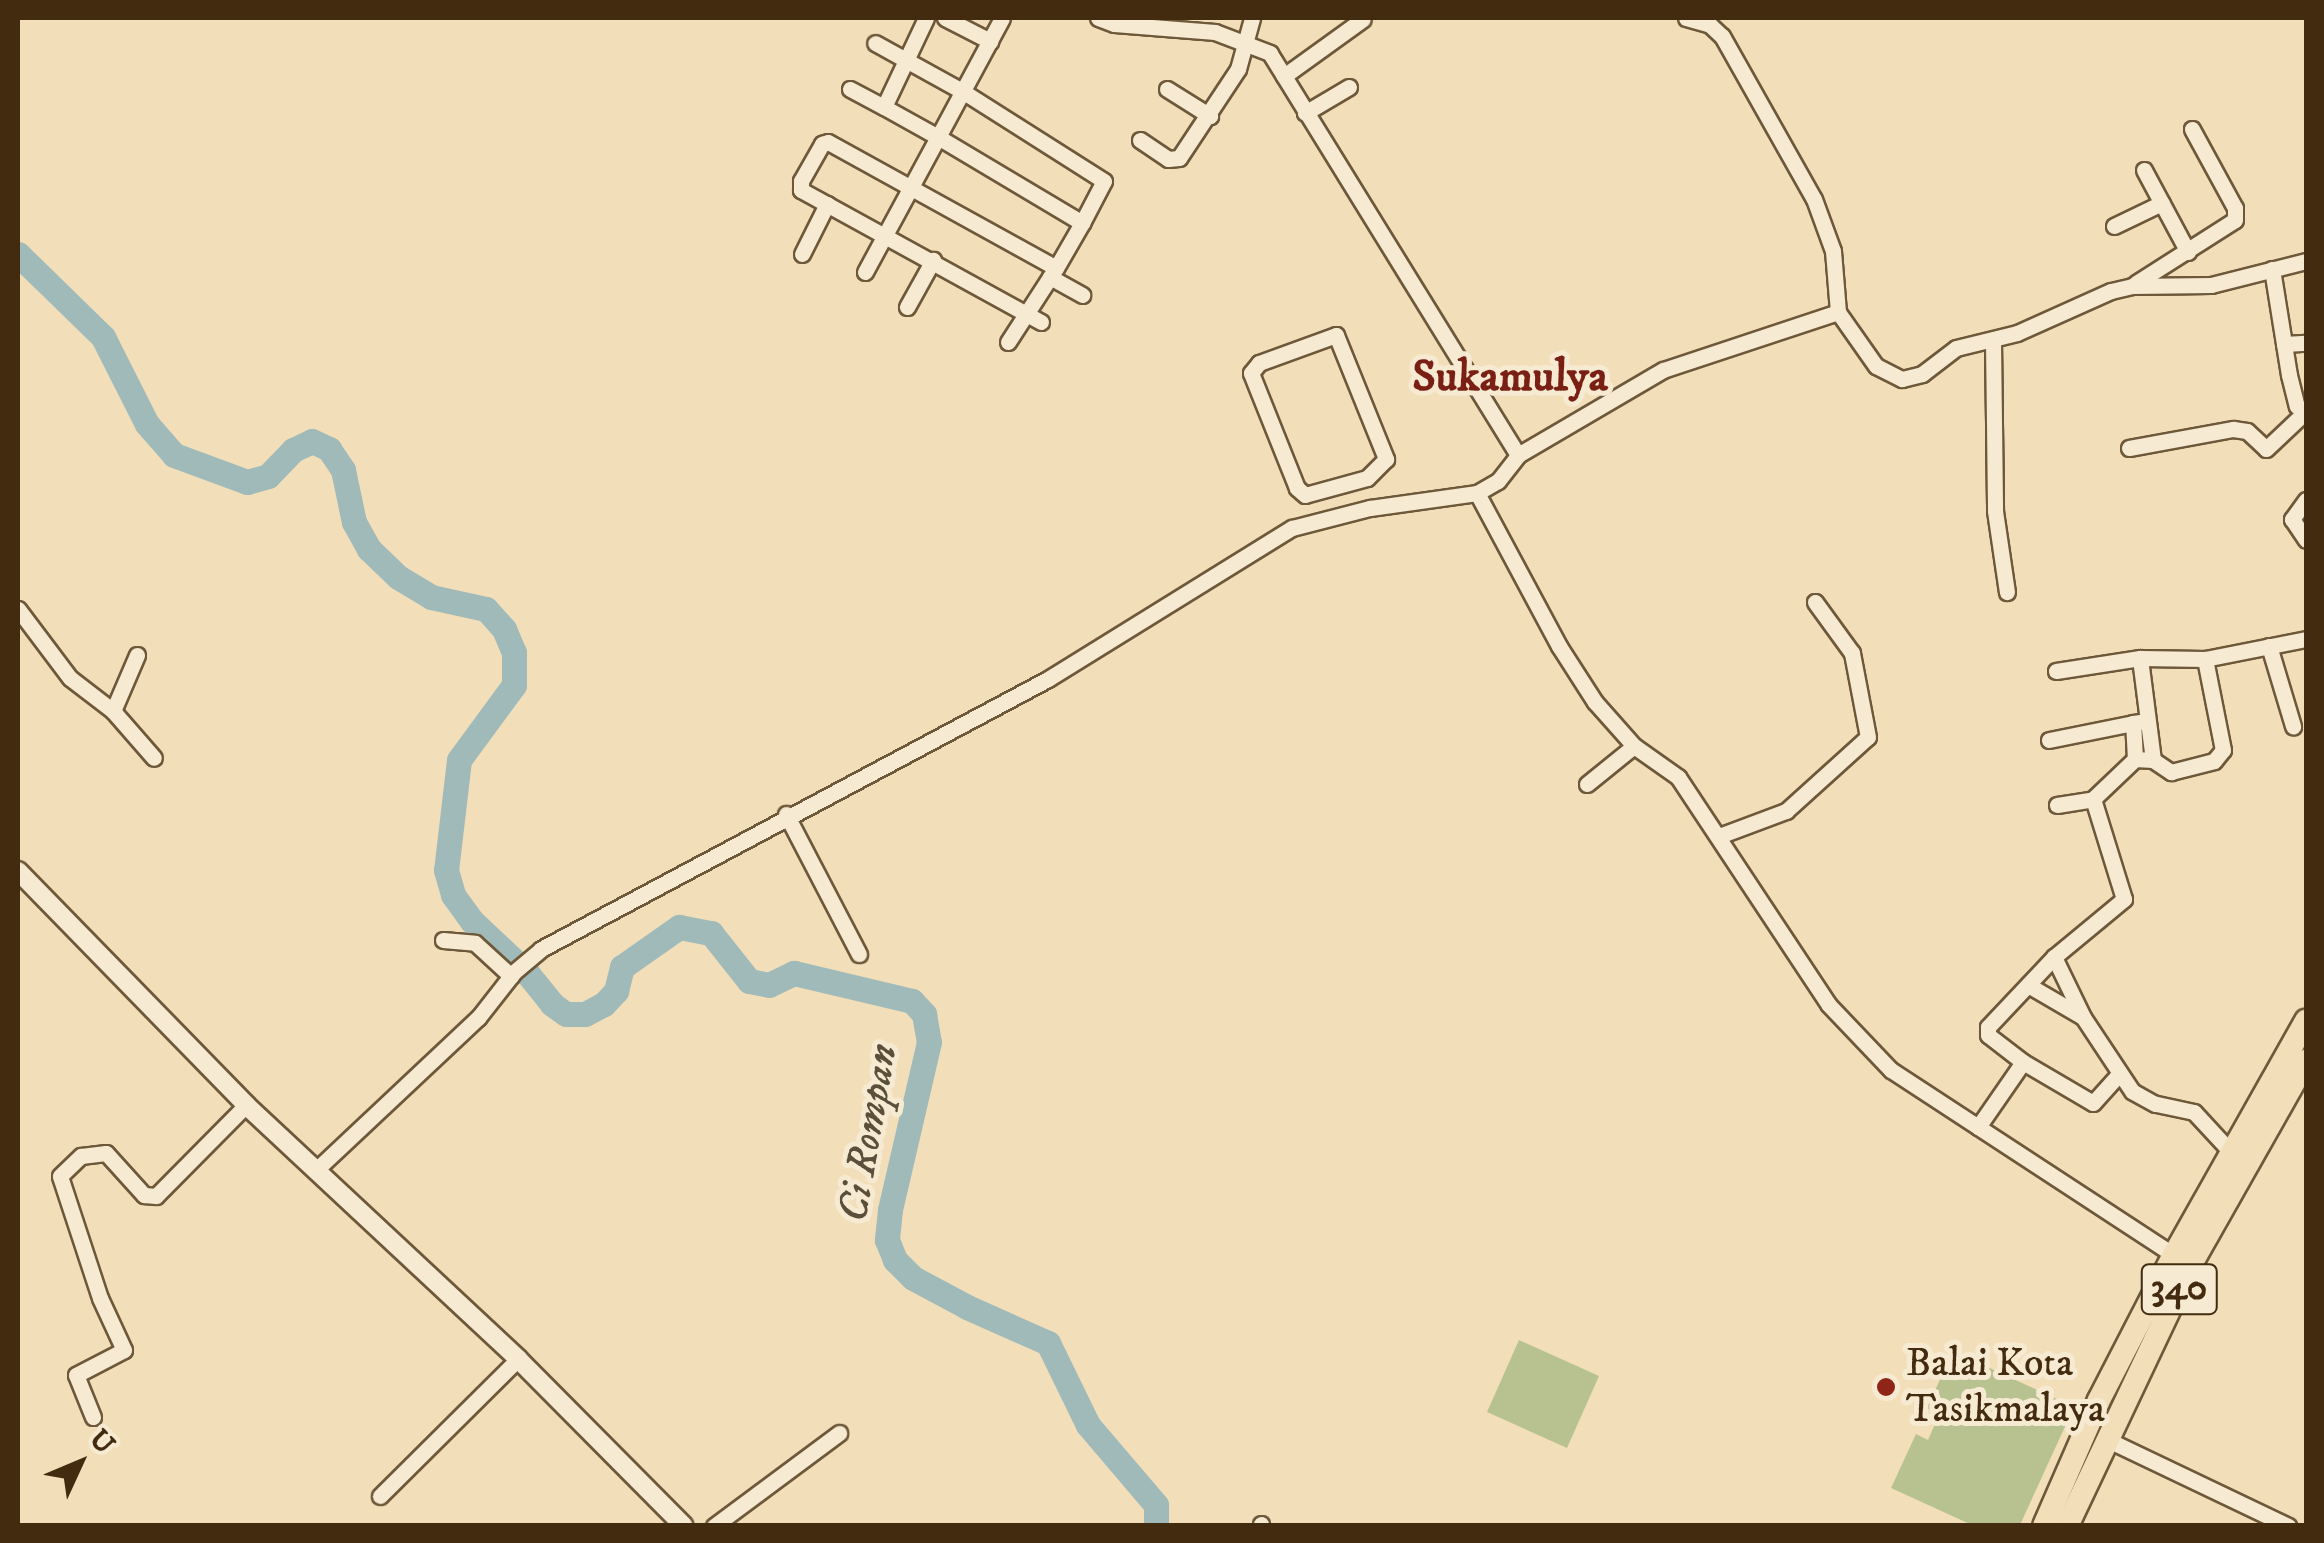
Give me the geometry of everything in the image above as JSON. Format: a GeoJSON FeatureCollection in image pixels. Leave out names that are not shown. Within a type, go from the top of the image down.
{"type":"FeatureCollection","features":[{"type":"Feature","properties":{"kind":"main road"},"geometry":{"type":"LineString","coordinates":[[2182,1261],[2230,1152],[2306,1021]]}},
{"type":"Feature","properties":{"kind":"main road","name":"340"},"geometry":{"type":"LineString","coordinates":[[2044,1526],[2099,1400],[2306,1061]]}},
{"type":"Feature","properties":{"kind":"main road","name":"340"},"geometry":{"type":"LineString","coordinates":[[2067,1526],[2182,1261]]}},
{"type":"Feature","properties":{"kind":"street"},"geometry":{"type":"LineString","coordinates":[[884,106],[926,18]]}},
{"type":"Feature","properties":{"kind":"street"},"geometry":{"type":"LineString","coordinates":[[945,18],[990,41]]}},
{"type":"Feature","properties":{"kind":"street"},"geometry":{"type":"LineString","coordinates":[[864,272],[1002,18]]}},
{"type":"Feature","properties":{"kind":"street"},"geometry":{"type":"LineString","coordinates":[[1098,18],[1114,24],[1214,32],[1270,53],[1415,282],[1518,455]]}},
{"type":"Feature","properties":{"kind":"street"},"geometry":{"type":"LineString","coordinates":[[1140,140],[1175,160],[1210,116],[1238,69],[1252,18]]}},
{"type":"Feature","properties":{"kind":"street"},"geometry":{"type":"LineString","coordinates":[[1686,18],[1710,26],[1722,36],[1814,199],[1832,251],[1838,312],[1876,366],[1893,378],[1922,374],[1956,348],[1993,341],[2132,286],[2236,220],[2235,208],[2192,128]]}},
{"type":"Feature","properties":{"kind":"street"},"geometry":{"type":"LineString","coordinates":[[1284,76],[1363,19]]}},
{"type":"Feature","properties":{"kind":"street"},"geometry":{"type":"LineString","coordinates":[[875,43],[1102,177],[1103,187],[1053,273],[1033,318],[1008,342]]}},
{"type":"Feature","properties":{"kind":"street"},"geometry":{"type":"LineString","coordinates":[[1305,113],[1349,87]]}},
{"type":"Feature","properties":{"kind":"street"},"geometry":{"type":"LineString","coordinates":[[850,88],[1082,223]]}},
{"type":"Feature","properties":{"kind":"street"},"geometry":{"type":"LineString","coordinates":[[1167,90],[1210,116]]}},
{"type":"Feature","properties":{"kind":"street"},"geometry":{"type":"LineString","coordinates":[[1033,318],[827,204],[799,184],[824,143],[909,186],[1053,273],[1082,295]]}},
{"type":"Feature","properties":{"kind":"street"},"geometry":{"type":"LineString","coordinates":[[2144,170],[2188,252]]}},
{"type":"Feature","properties":{"kind":"street"},"geometry":{"type":"LineString","coordinates":[[2114,226],[2162,203]]}},
{"type":"Feature","properties":{"kind":"street"},"geometry":{"type":"LineString","coordinates":[[802,254],[827,204]]}},
{"type":"Feature","properties":{"kind":"street"},"geometry":{"type":"LineString","coordinates":[[907,307],[933,260]]}},
{"type":"Feature","properties":{"kind":"street"},"geometry":{"type":"LineString","coordinates":[[2132,286],[2211,285],[2306,262]]}},
{"type":"Feature","properties":{"kind":"street"},"geometry":{"type":"LineString","coordinates":[[2129,448],[2233,428],[2246,431],[2266,449],[2305,414],[2292,386],[2272,269]]}},
{"type":"Feature","properties":{"kind":"street"},"geometry":{"type":"LineString","coordinates":[[317,1169],[478,1018],[517,970],[541,949],[786,814],[1048,679],[1292,528],[1370,508],[1477,492],[1498,481],[1518,455],[1662,370],[1838,312]]}},
{"type":"Feature","properties":{"kind":"street"},"geometry":{"type":"LineString","coordinates":[[1339,337],[1386,459],[1367,478],[1312,495],[1301,492],[1252,373],[1256,366],[1339,337]]}},
{"type":"Feature","properties":{"kind":"street"},"geometry":{"type":"LineString","coordinates":[[1993,341],[1995,511],[2007,592]]}},
{"type":"Feature","properties":{"kind":"street"},"geometry":{"type":"LineString","coordinates":[[2284,344],[2306,343]]}},
{"type":"Feature","properties":{"kind":"street"},"geometry":{"type":"LineString","coordinates":[[1367,478],[1370,508]]}},
{"type":"Feature","properties":{"kind":"street"},"geometry":{"type":"LineString","coordinates":[[1477,492],[1567,660],[1603,712],[1634,746],[1678,778],[1829,1005],[1891,1070],[2182,1261]]}},
{"type":"Feature","properties":{"kind":"street"},"geometry":{"type":"LineString","coordinates":[[2306,500],[2292,519],[2306,540]]}},
{"type":"Feature","properties":{"kind":"street"},"geometry":{"type":"LineString","coordinates":[[1719,836],[1786,811],[1868,736],[1852,653],[1816,602]]}},
{"type":"Feature","properties":{"kind":"street"},"geometry":{"type":"LineString","coordinates":[[18,609],[70,678],[113,711],[154,758]]}},
{"type":"Feature","properties":{"kind":"street"},"geometry":{"type":"LineString","coordinates":[[2056,671],[2140,658],[2205,659],[2306,639]]}},
{"type":"Feature","properties":{"kind":"street"},"geometry":{"type":"LineString","coordinates":[[2269,646],[2293,726]]}},
{"type":"Feature","properties":{"kind":"street"},"geometry":{"type":"LineString","coordinates":[[113,711],[137,655]]}},
{"type":"Feature","properties":{"kind":"street"},"geometry":{"type":"LineString","coordinates":[[2058,805],[2092,799],[2135,759],[2140,722],[2140,658]]}},
{"type":"Feature","properties":{"kind":"street"},"geometry":{"type":"LineString","coordinates":[[2135,759],[2153,760],[2171,772],[2214,761],[2221,753],[2205,659]]}},
{"type":"Feature","properties":{"kind":"street"},"geometry":{"type":"LineString","coordinates":[[2140,722],[2153,760]]}},
{"type":"Feature","properties":{"kind":"street"},"geometry":{"type":"LineString","coordinates":[[2049,740],[2140,722]]}},
{"type":"Feature","properties":{"kind":"street"},"geometry":{"type":"LineString","coordinates":[[1586,784],[1634,746]]}},
{"type":"Feature","properties":{"kind":"street"},"geometry":{"type":"LineString","coordinates":[[2092,799],[2124,899],[2054,958],[1987,1032],[2023,1062],[2093,1103],[2118,1076]]}},
{"type":"Feature","properties":{"kind":"street"},"geometry":{"type":"LineString","coordinates":[[786,814],[859,954]]}},
{"type":"Feature","properties":{"kind":"street"},"geometry":{"type":"LineString","coordinates":[[18,872],[246,1105],[518,1359],[684,1526]]}},
{"type":"Feature","properties":{"kind":"street"},"geometry":{"type":"LineString","coordinates":[[443,940],[474,944],[517,970]]}},
{"type":"Feature","properties":{"kind":"street"},"geometry":{"type":"LineString","coordinates":[[2054,958],[2118,1076],[2146,1101],[2194,1112],[2230,1152]]}},
{"type":"Feature","properties":{"kind":"street"},"geometry":{"type":"LineString","coordinates":[[2028,984],[2083,1017]]}},
{"type":"Feature","properties":{"kind":"street"},"geometry":{"type":"LineString","coordinates":[[1978,1127],[2023,1062]]}},
{"type":"Feature","properties":{"kind":"street"},"geometry":{"type":"LineString","coordinates":[[94,1417],[76,1375],[124,1350],[100,1298],[60,1176],[81,1156],[106,1153],[144,1195],[156,1196],[246,1105]]}},
{"type":"Feature","properties":{"kind":"street"},"geometry":{"type":"LineString","coordinates":[[380,1496],[518,1359]]}},
{"type":"Feature","properties":{"kind":"street"},"geometry":{"type":"LineString","coordinates":[[714,1526],[839,1433]]}},
{"type":"Feature","properties":{"kind":"street"},"geometry":{"type":"LineString","coordinates":[[2106,1439],[2288,1526]]}},
{"type":"Feature","properties":{"kind":"green space"},"geometry":{"type":"Polygon","coordinates":[[[1519,1340],[1599,1376],[1567,1448],[1487,1412],[1519,1340]]]}},
{"type":"Feature","properties":{"kind":"green space"},"geometry":{"type":"Polygon","coordinates":[[[1953,1351],[2074,1407],[2020,1525],[1972,1525],[1891,1488],[1916,1434],[1928,1440],[1939,1415],[1927,1408],[1953,1351]]]}},
{"type":"Feature","properties":{"kind":"waterway","name":"Ci Rompan"},"geometry":{"type":"LineString","coordinates":[[18,254],[103,337],[147,424],[174,455],[247,482],[268,476],[293,450],[312,441],[329,449],[343,470],[354,522],[369,549],[398,577],[431,597],[486,609],[504,629],[514,652],[514,685],[459,760],[446,870],[453,895],[472,921],[528,974],[552,1004],[566,1014],[585,1014],[604,1004],[616,991],[622,967],[679,927],[711,933],[749,981],[769,985],[794,973],[912,1001],[924,1014],[929,1042],[890,1210],[887,1240],[895,1260],[913,1278],[1048,1343],[1088,1425],[1156,1505],[1156,1526]]}},
{"type":"Feature","properties":{"kind":"place","name":"Balai Kota Tasikmalaya"},"geometry":{"type":"Point","coordinates":[1886,1387]}},
{"type":"Feature","properties":{"kind":"district","name":"Sukamulya"},"geometry":{"type":"Point","coordinates":[1510,378]}}]}
